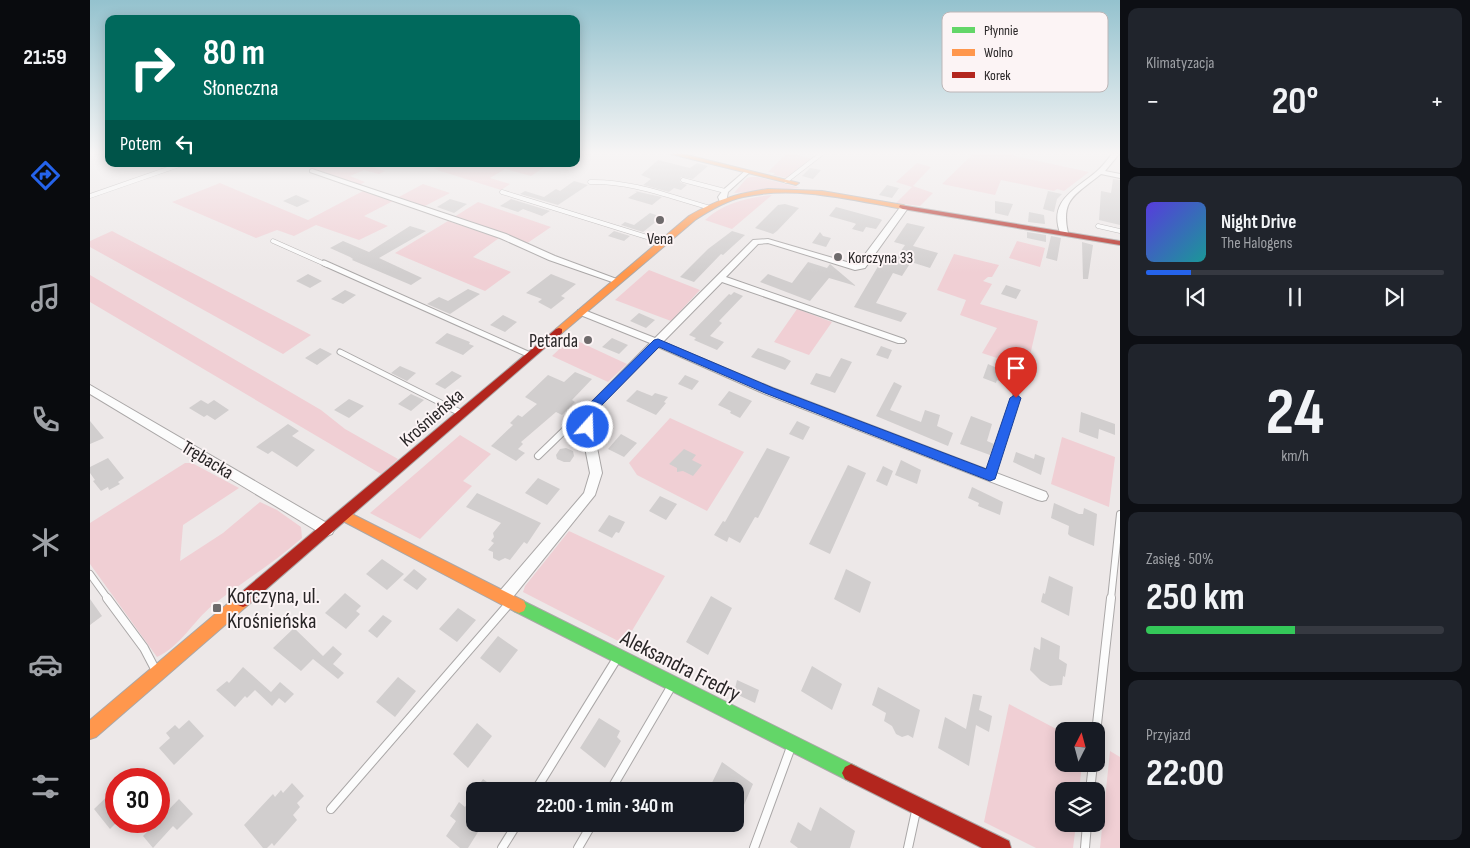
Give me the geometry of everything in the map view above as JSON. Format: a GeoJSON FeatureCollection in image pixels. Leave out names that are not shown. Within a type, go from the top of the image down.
{"type":"FeatureCollection","features":[{"type":"Feature","properties":{"kind":"main road","name":"Krośnieńska"},"geometry":{"type":"LineString","coordinates":[[90,731],[663,242],[724,195],[746,194]]}},
{"type":"Feature","properties":{"kind":"main road"},"geometry":{"type":"LineString","coordinates":[[829,194],[1120,244]]}},
{"type":"Feature","properties":{"kind":"main road","name":"Aleksandra Fredry"},"geometry":{"type":"LineString","coordinates":[[344,515],[618,656],[1002,848]]}},
{"type":"Feature","properties":{"kind":"street"},"geometry":{"type":"LineString","coordinates":[[380,194],[503,236],[552,258],[618,281]]}},
{"type":"Feature","properties":{"kind":"street"},"geometry":{"type":"LineString","coordinates":[[1064,233],[1061,220],[1063,204],[1072,194]]}},
{"type":"Feature","properties":{"kind":"street"},"geometry":{"type":"LineString","coordinates":[[507,599],[589,495],[596,473],[588,424],[588,412],[722,279],[756,242],[768,240],[858,268],[862,266],[904,208]]}},
{"type":"Feature","properties":{"kind":"street"},"geometry":{"type":"LineString","coordinates":[[722,279],[902,341]]}},
{"type":"Feature","properties":{"kind":"street"},"geometry":{"type":"LineString","coordinates":[[581,312],[769,391],[1042,496]]}},
{"type":"Feature","properties":{"kind":"street","name":"Trębacka"},"geometry":{"type":"LineString","coordinates":[[90,389],[327,530]]}},
{"type":"Feature","properties":{"kind":"lane"},"geometry":{"type":"LineString","coordinates":[[507,194],[663,242]]}},
{"type":"Feature","properties":{"kind":"lane"},"geometry":{"type":"LineString","coordinates":[[660,194],[707,207]]}},
{"type":"Feature","properties":{"kind":"lane"},"geometry":{"type":"LineString","coordinates":[[720,194],[724,195]]}},
{"type":"Feature","properties":{"kind":"lane"},"geometry":{"type":"LineString","coordinates":[[1098,226],[1120,231]]}},
{"type":"Feature","properties":{"kind":"lane"},"geometry":{"type":"LineString","coordinates":[[273,241],[531,355]]}},
{"type":"Feature","properties":{"kind":"lane"},"geometry":{"type":"LineString","coordinates":[[340,352],[462,414]]}},
{"type":"Feature","properties":{"kind":"lane"},"geometry":{"type":"LineString","coordinates":[[990,476],[1016,398],[1015,388]]}},
{"type":"Feature","properties":{"kind":"lane"},"geometry":{"type":"LineString","coordinates":[[538,456],[568,427],[588,424]]}},
{"type":"Feature","properties":{"kind":"lane"},"geometry":{"type":"LineString","coordinates":[[1097,722],[1120,514]]}},
{"type":"Feature","properties":{"kind":"lane"},"geometry":{"type":"LineString","coordinates":[[90,574],[144,648],[157,673]]}},
{"type":"Feature","properties":{"kind":"lane"},"geometry":{"type":"LineString","coordinates":[[331,809],[507,599]]}},
{"type":"Feature","properties":{"kind":"lane"},"geometry":{"type":"LineString","coordinates":[[540,782],[603,684],[618,656]]}},
{"type":"Feature","properties":{"kind":"lane"},"geometry":{"type":"LineString","coordinates":[[615,782],[673,683]]}},
{"type":"Feature","properties":{"kind":"lane"},"geometry":{"type":"LineString","coordinates":[[754,848],[792,744]]}},
{"type":"Feature","properties":{"kind":"lane"},"geometry":{"type":"LineString","coordinates":[[908,848],[917,806]]}},
{"type":"Feature","properties":{"kind":"lane"},"geometry":{"type":"LineString","coordinates":[[502,848],[512,832]]}},
{"type":"Feature","properties":{"kind":"lane"},"geometry":{"type":"LineString","coordinates":[[578,848],[587,832]]}},
{"type":"Feature","properties":{"kind":"lane"},"geometry":{"type":"LineString","coordinates":[[1085,848],[1086,832]]}},
{"type":"Feature","properties":{"kind":"shaded area"},"geometry":{"type":"Polygon","coordinates":[[[193,194],[245,194],[308,220],[358,194],[371,194],[393,201],[364,216],[388,226],[359,240],[316,225],[294,236],[277,230],[256,238],[172,202],[193,194]]]}},
{"type":"Feature","properties":{"kind":"shaded area"},"geometry":{"type":"Polygon","coordinates":[[[405,194],[449,194],[423,207],[397,198],[405,194]]]}},
{"type":"Feature","properties":{"kind":"shaded area"},"geometry":{"type":"Polygon","coordinates":[[[905,194],[932,194],[920,206],[896,203],[905,194]]]}},
{"type":"Feature","properties":{"kind":"shaded area"},"geometry":{"type":"Polygon","coordinates":[[[772,195],[732,229],[705,220],[720,209],[736,202],[772,195]]]}},
{"type":"Feature","properties":{"kind":"shaded area"},"geometry":{"type":"Polygon","coordinates":[[[478,202],[551,227],[526,244],[454,217],[478,202]]]}},
{"type":"Feature","properties":{"kind":"shaded area"},"geometry":{"type":"Polygon","coordinates":[[[448,221],[499,238],[473,257],[511,272],[485,291],[395,253],[448,221]]]}},
{"type":"Feature","properties":{"kind":"shaded area"},"geometry":{"type":"Polygon","coordinates":[[[112,231],[311,335],[283,354],[90,247],[90,241],[112,231]]]}},
{"type":"Feature","properties":{"kind":"shaded area"},"geometry":{"type":"Polygon","coordinates":[[[1017,241],[1045,248],[1040,267],[1009,258],[1017,241]]]}},
{"type":"Feature","properties":{"kind":"shaded area"},"geometry":{"type":"Polygon","coordinates":[[[954,254],[999,265],[992,277],[988,277],[983,281],[992,284],[980,304],[1038,321],[1027,368],[982,353],[997,328],[960,315],[966,300],[937,290],[954,254]]]}},
{"type":"Feature","properties":{"kind":"shaded area"},"geometry":{"type":"Polygon","coordinates":[[[649,270],[700,290],[671,321],[615,300],[649,270]]]}},
{"type":"Feature","properties":{"kind":"shaded area"},"geometry":{"type":"Polygon","coordinates":[[[90,275],[321,410],[345,429],[398,459],[381,474],[90,302],[90,275]]]}},
{"type":"Feature","properties":{"kind":"shaded area"},"geometry":{"type":"Polygon","coordinates":[[[797,309],[832,322],[809,355],[774,342],[797,309]]]}},
{"type":"Feature","properties":{"kind":"shaded area"},"geometry":{"type":"Polygon","coordinates":[[[571,338],[627,364],[608,382],[552,356],[571,338]]]}},
{"type":"Feature","properties":{"kind":"shaded area"},"geometry":{"type":"Polygon","coordinates":[[[670,418],[744,452],[707,511],[637,475],[629,463],[670,418]]]}},
{"type":"Feature","properties":{"kind":"shaded area"},"geometry":{"type":"Polygon","coordinates":[[[460,435],[491,454],[463,481],[472,486],[420,539],[370,513],[460,435]]]}},
{"type":"Feature","properties":{"kind":"shaded area"},"geometry":{"type":"Polygon","coordinates":[[[1062,437],[1115,457],[1109,507],[1051,484],[1062,437]]]}},
{"type":"Feature","properties":{"kind":"shaded area"},"geometry":{"type":"Polygon","coordinates":[[[185,463],[192,463],[239,488],[183,525],[180,561],[223,533],[260,502],[277,510],[301,527],[302,538],[213,605],[180,640],[157,657],[90,564],[90,523],[185,463]]]}},
{"type":"Feature","properties":{"kind":"shaded area"},"geometry":{"type":"Polygon","coordinates":[[[569,531],[665,576],[624,644],[523,592],[525,586],[569,531]]]}},
{"type":"Feature","properties":{"kind":"shaded area"},"geometry":{"type":"Polygon","coordinates":[[[1009,704],[1055,728],[1055,772],[1081,772],[1080,782],[1055,782],[1055,832],[1075,832],[1073,848],[1036,848],[984,822],[1009,704]]]}},
{"type":"Feature","properties":{"kind":"shaded area"},"geometry":{"type":"Polygon","coordinates":[[[1110,751],[1120,757],[1120,848],[1100,848],[1102,832],[1105,832],[1105,800],[1110,751]]]}},
{"type":"Feature","properties":{"kind":"building"},"geometry":{"type":"Polygon","coordinates":[[[520,194],[533,194],[544,197],[549,194],[575,194],[558,205],[520,194]]]}},
{"type":"Feature","properties":{"kind":"building"},"geometry":{"type":"Polygon","coordinates":[[[635,194],[662,197],[652,205],[628,198],[635,194]]]}},
{"type":"Feature","properties":{"kind":"building"},"geometry":{"type":"Polygon","coordinates":[[[880,194],[895,194],[892,198],[879,195],[880,194]]]}},
{"type":"Feature","properties":{"kind":"building"},"geometry":{"type":"Polygon","coordinates":[[[1047,194],[1062,194],[1057,199],[1054,212],[1043,209],[1047,194]]]}},
{"type":"Feature","properties":{"kind":"building"},"geometry":{"type":"Polygon","coordinates":[[[1101,194],[1120,194],[1120,225],[1099,220],[1101,194]]]}},
{"type":"Feature","properties":{"kind":"building"},"geometry":{"type":"Polygon","coordinates":[[[296,195],[310,201],[297,207],[283,201],[296,195]]]}},
{"type":"Feature","properties":{"kind":"building"},"geometry":{"type":"Polygon","coordinates":[[[450,199],[467,204],[454,213],[437,207],[450,199]]]}},
{"type":"Feature","properties":{"kind":"building"},"geometry":{"type":"Polygon","coordinates":[[[511,199],[550,211],[542,216],[523,209],[518,212],[500,206],[511,199]]]}},
{"type":"Feature","properties":{"kind":"building"},"geometry":{"type":"Polygon","coordinates":[[[995,201],[1013,204],[1008,216],[995,213],[995,201]]]}},
{"type":"Feature","properties":{"kind":"building"},"geometry":{"type":"Polygon","coordinates":[[[785,204],[799,208],[777,231],[773,234],[755,228],[778,205],[785,204]]]}},
{"type":"Feature","properties":{"kind":"building"},"geometry":{"type":"Polygon","coordinates":[[[836,207],[882,220],[876,229],[866,227],[863,232],[852,229],[856,224],[829,216],[836,207]]]}},
{"type":"Feature","properties":{"kind":"building"},"geometry":{"type":"Polygon","coordinates":[[[1029,212],[1044,215],[1045,224],[1028,222],[1029,212]]]}},
{"type":"Feature","properties":{"kind":"building"},"geometry":{"type":"Polygon","coordinates":[[[650,213],[662,217],[643,232],[621,225],[625,222],[634,225],[650,213]]]}},
{"type":"Feature","properties":{"kind":"building"},"geometry":{"type":"Polygon","coordinates":[[[907,223],[925,227],[913,246],[938,253],[930,268],[911,262],[902,276],[893,273],[876,303],[907,313],[901,322],[854,307],[883,258],[894,261],[905,245],[894,242],[907,223]]]}},
{"type":"Feature","properties":{"kind":"building"},"geometry":{"type":"Polygon","coordinates":[[[410,226],[426,231],[379,258],[422,278],[411,285],[352,260],[350,257],[330,248],[343,241],[369,252],[410,226]]]}},
{"type":"Feature","properties":{"kind":"building"},"geometry":{"type":"Polygon","coordinates":[[[614,231],[630,236],[624,241],[608,236],[614,231]]]}},
{"type":"Feature","properties":{"kind":"building"},"geometry":{"type":"Polygon","coordinates":[[[732,231],[745,235],[723,255],[721,254],[694,282],[680,277],[708,249],[732,231]]]}},
{"type":"Feature","properties":{"kind":"building"},"geometry":{"type":"Polygon","coordinates":[[[820,232],[823,236],[831,238],[826,247],[812,243],[820,232]]]}},
{"type":"Feature","properties":{"kind":"building"},"geometry":{"type":"Polygon","coordinates":[[[1027,232],[1046,235],[1046,242],[1027,238],[1027,232]]]}},
{"type":"Feature","properties":{"kind":"building"},"geometry":{"type":"Polygon","coordinates":[[[1051,236],[1061,238],[1057,261],[1046,258],[1051,236]]]}},
{"type":"Feature","properties":{"kind":"building"},"geometry":{"type":"Polygon","coordinates":[[[1082,242],[1093,245],[1088,279],[1083,279],[1082,242]]]}},
{"type":"Feature","properties":{"kind":"building"},"geometry":{"type":"Polygon","coordinates":[[[808,262],[827,268],[830,264],[856,286],[829,278],[810,301],[760,282],[768,274],[792,283],[808,262]]]}},
{"type":"Feature","properties":{"kind":"building"},"geometry":{"type":"Polygon","coordinates":[[[308,274],[322,281],[310,288],[296,281],[308,274]]]}},
{"type":"Feature","properties":{"kind":"building"},"geometry":{"type":"Polygon","coordinates":[[[551,274],[576,284],[561,296],[565,298],[551,309],[538,302],[542,299],[526,293],[551,274]]]}},
{"type":"Feature","properties":{"kind":"building"},"geometry":{"type":"Polygon","coordinates":[[[1006,285],[1021,290],[1016,299],[1001,294],[1006,285]]]}},
{"type":"Feature","properties":{"kind":"building"},"geometry":{"type":"Polygon","coordinates":[[[468,289],[480,294],[450,314],[427,304],[439,297],[448,301],[468,289]]]}},
{"type":"Feature","properties":{"kind":"building"},"geometry":{"type":"Polygon","coordinates":[[[345,290],[356,295],[343,304],[331,299],[345,290]]]}},
{"type":"Feature","properties":{"kind":"building"},"geometry":{"type":"Polygon","coordinates":[[[734,292],[743,296],[719,321],[722,323],[710,336],[724,342],[717,350],[694,340],[696,338],[689,335],[729,294],[731,295],[734,292]]]}},
{"type":"Feature","properties":{"kind":"building"},"geometry":{"type":"Polygon","coordinates":[[[639,313],[655,320],[646,328],[630,321],[639,313]]]}},
{"type":"Feature","properties":{"kind":"building"},"geometry":{"type":"Polygon","coordinates":[[[503,315],[517,322],[505,332],[490,325],[503,315]]]}},
{"type":"Feature","properties":{"kind":"building"},"geometry":{"type":"Polygon","coordinates":[[[447,333],[470,342],[469,344],[474,346],[463,355],[435,343],[447,333]]]}},
{"type":"Feature","properties":{"kind":"building"},"geometry":{"type":"Polygon","coordinates":[[[612,338],[628,345],[619,354],[602,347],[612,338]]]}},
{"type":"Feature","properties":{"kind":"building"},"geometry":{"type":"Polygon","coordinates":[[[881,346],[892,350],[888,359],[876,355],[881,346]]]}},
{"type":"Feature","properties":{"kind":"building"},"geometry":{"type":"Polygon","coordinates":[[[320,348],[332,354],[317,365],[305,358],[320,348]]]}},
{"type":"Feature","properties":{"kind":"building"},"geometry":{"type":"Polygon","coordinates":[[[758,348],[791,361],[785,370],[751,357],[758,348]]]}},
{"type":"Feature","properties":{"kind":"building"},"geometry":{"type":"Polygon","coordinates":[[[841,358],[852,362],[835,393],[810,384],[816,373],[830,377],[841,358]]]}},
{"type":"Feature","properties":{"kind":"building"},"geometry":{"type":"Polygon","coordinates":[[[988,364],[1008,373],[1004,383],[997,380],[996,383],[983,378],[988,364]]]}},
{"type":"Feature","properties":{"kind":"building"},"geometry":{"type":"Polygon","coordinates":[[[400,366],[416,373],[407,381],[391,373],[400,366]]]}},
{"type":"Feature","properties":{"kind":"building"},"geometry":{"type":"Polygon","coordinates":[[[452,371],[462,376],[445,389],[435,384],[452,371]]]}},
{"type":"Feature","properties":{"kind":"building"},"geometry":{"type":"Polygon","coordinates":[[[575,372],[592,379],[572,400],[575,402],[562,415],[556,412],[521,442],[523,444],[518,449],[525,453],[516,461],[491,446],[513,425],[510,423],[518,415],[522,417],[537,404],[525,397],[548,375],[564,382],[575,372]]]}},
{"type":"Feature","properties":{"kind":"building"},"geometry":{"type":"Polygon","coordinates":[[[685,375],[699,381],[692,390],[678,384],[685,375]]]}},
{"type":"Feature","properties":{"kind":"building"},"geometry":{"type":"Polygon","coordinates":[[[894,382],[902,386],[890,410],[921,422],[925,410],[940,415],[937,426],[953,433],[948,446],[876,416],[894,382]]]}},
{"type":"Feature","properties":{"kind":"building"},"geometry":{"type":"Polygon","coordinates":[[[637,390],[652,396],[655,393],[668,397],[664,402],[666,403],[656,415],[626,401],[637,390]]]}},
{"type":"Feature","properties":{"kind":"building"},"geometry":{"type":"Polygon","coordinates":[[[729,391],[752,401],[740,418],[718,405],[729,391]]]}},
{"type":"Feature","properties":{"kind":"building"},"geometry":{"type":"Polygon","coordinates":[[[411,394],[424,400],[411,411],[398,404],[411,394]]]}},
{"type":"Feature","properties":{"kind":"building"},"geometry":{"type":"Polygon","coordinates":[[[349,399],[364,406],[349,418],[334,410],[349,399]]]}},
{"type":"Feature","properties":{"kind":"building"},"geometry":{"type":"Polygon","coordinates":[[[201,400],[208,404],[214,400],[229,410],[215,420],[207,415],[204,417],[189,408],[201,400]]]}},
{"type":"Feature","properties":{"kind":"building"},"geometry":{"type":"Polygon","coordinates":[[[1081,412],[1115,424],[1115,435],[1099,429],[1098,439],[1079,432],[1081,412]]]}},
{"type":"Feature","properties":{"kind":"building"},"geometry":{"type":"Polygon","coordinates":[[[971,416],[992,424],[987,441],[994,444],[990,455],[960,444],[971,416]]]}},
{"type":"Feature","properties":{"kind":"building"},"geometry":{"type":"Polygon","coordinates":[[[90,421],[104,438],[90,444],[90,421]]]}},
{"type":"Feature","properties":{"kind":"building"},"geometry":{"type":"Polygon","coordinates":[[[797,421],[810,427],[803,440],[789,434],[797,421]]]}},
{"type":"Feature","properties":{"kind":"building"},"geometry":{"type":"Polygon","coordinates":[[[288,424],[299,431],[292,436],[315,450],[297,467],[272,451],[268,454],[256,447],[288,424]]]}},
{"type":"Feature","properties":{"kind":"building"},"geometry":{"type":"Polygon","coordinates":[[[621,434],[637,443],[624,457],[608,449],[621,434]]]}},
{"type":"Feature","properties":{"kind":"building"},"geometry":{"type":"Polygon","coordinates":[[[566,448],[573,451],[574,456],[570,462],[557,459],[556,455],[560,449],[566,448]]]}},
{"type":"Feature","properties":{"kind":"building"},"geometry":{"type":"Polygon","coordinates":[[[767,448],[790,457],[758,518],[755,517],[740,543],[729,537],[727,542],[714,535],[723,521],[725,522],[767,448]]]}},
{"type":"Feature","properties":{"kind":"building"},"geometry":{"type":"Polygon","coordinates":[[[684,449],[696,455],[692,460],[702,465],[693,476],[683,471],[677,472],[677,468],[669,464],[684,449]]]}},
{"type":"Feature","properties":{"kind":"building"},"geometry":{"type":"Polygon","coordinates":[[[1016,452],[1034,459],[1035,454],[1045,458],[1041,475],[1013,462],[1016,452]]]}},
{"type":"Feature","properties":{"kind":"building"},"geometry":{"type":"Polygon","coordinates":[[[108,458],[124,478],[118,482],[120,484],[109,490],[108,487],[101,491],[93,481],[95,480],[90,473],[90,467],[108,458]]]}},
{"type":"Feature","properties":{"kind":"building"},"geometry":{"type":"Polygon","coordinates":[[[901,460],[921,470],[917,484],[895,475],[901,460]]]}},
{"type":"Feature","properties":{"kind":"building"},"geometry":{"type":"Polygon","coordinates":[[[848,465],[866,473],[830,554],[809,544],[848,465]]]}},
{"type":"Feature","properties":{"kind":"building"},"geometry":{"type":"Polygon","coordinates":[[[883,466],[893,471],[887,486],[876,481],[883,466]]]}},
{"type":"Feature","properties":{"kind":"building"},"geometry":{"type":"Polygon","coordinates":[[[538,478],[560,489],[547,505],[525,493],[538,478]]]}},
{"type":"Feature","properties":{"kind":"building"},"geometry":{"type":"Polygon","coordinates":[[[972,487],[1003,502],[1000,515],[978,506],[979,503],[968,498],[972,487]]]}},
{"type":"Feature","properties":{"kind":"building"},"geometry":{"type":"Polygon","coordinates":[[[477,493],[541,523],[527,544],[524,542],[510,560],[505,558],[499,561],[493,558],[493,552],[488,550],[494,543],[491,541],[494,537],[493,533],[501,523],[466,507],[477,493]]]}},
{"type":"Feature","properties":{"kind":"building"},"geometry":{"type":"Polygon","coordinates":[[[660,496],[677,504],[666,520],[649,511],[660,496]]]}},
{"type":"Feature","properties":{"kind":"building"},"geometry":{"type":"Polygon","coordinates":[[[1054,503],[1079,514],[1083,514],[1084,508],[1097,514],[1094,546],[1070,536],[1068,534],[1069,526],[1051,518],[1054,503]]]}},
{"type":"Feature","properties":{"kind":"building"},"geometry":{"type":"Polygon","coordinates":[[[609,515],[625,522],[619,533],[616,532],[612,538],[598,531],[609,515]]]}},
{"type":"Feature","properties":{"kind":"building"},"geometry":{"type":"Polygon","coordinates":[[[382,559],[404,574],[387,590],[366,574],[382,559]]]}},
{"type":"Feature","properties":{"kind":"building"},"geometry":{"type":"Polygon","coordinates":[[[414,569],[427,579],[417,590],[403,580],[414,569]]]}},
{"type":"Feature","properties":{"kind":"building"},"geometry":{"type":"Polygon","coordinates":[[[846,569],[871,582],[860,613],[834,599],[846,569]]]}},
{"type":"Feature","properties":{"kind":"building"},"geometry":{"type":"Polygon","coordinates":[[[1049,576],[1073,587],[1069,616],[1041,602],[1049,576]]]}},
{"type":"Feature","properties":{"kind":"building"},"geometry":{"type":"Polygon","coordinates":[[[345,593],[361,606],[356,611],[360,614],[346,629],[325,613],[345,593]]]}},
{"type":"Feature","properties":{"kind":"building"},"geometry":{"type":"Polygon","coordinates":[[[711,596],[732,608],[708,655],[686,642],[711,596]]]}},
{"type":"Feature","properties":{"kind":"building"},"geometry":{"type":"Polygon","coordinates":[[[90,599],[102,616],[90,625],[90,599]]]}},
{"type":"Feature","properties":{"kind":"building"},"geometry":{"type":"Polygon","coordinates":[[[458,608],[476,620],[457,642],[439,629],[458,608]]]}},
{"type":"Feature","properties":{"kind":"building"},"geometry":{"type":"Polygon","coordinates":[[[383,615],[392,621],[377,638],[368,631],[383,615]]]}},
{"type":"Feature","properties":{"kind":"building"},"geometry":{"type":"Polygon","coordinates":[[[294,628],[323,656],[333,646],[342,654],[333,664],[344,673],[338,679],[313,659],[301,671],[273,648],[294,628]]]}},
{"type":"Feature","properties":{"kind":"building"},"geometry":{"type":"Polygon","coordinates":[[[498,636],[518,650],[500,673],[480,658],[498,636]]]}},
{"type":"Feature","properties":{"kind":"building"},"geometry":{"type":"Polygon","coordinates":[[[1041,637],[1060,646],[1059,659],[1067,664],[1062,685],[1050,686],[1041,681],[1030,670],[1034,647],[1040,650],[1041,637]]]}},
{"type":"Feature","properties":{"kind":"building"},"geometry":{"type":"Polygon","coordinates":[[[812,666],[842,684],[832,710],[801,691],[812,666]]]}},
{"type":"Feature","properties":{"kind":"building"},"geometry":{"type":"Polygon","coordinates":[[[243,667],[271,692],[280,682],[294,694],[285,703],[279,698],[272,706],[255,690],[247,698],[245,696],[235,707],[216,690],[227,681],[229,683],[243,667]]]}},
{"type":"Feature","properties":{"kind":"building"},"geometry":{"type":"Polygon","coordinates":[[[398,677],[416,691],[395,717],[376,702],[398,677]]]}},
{"type":"Feature","properties":{"kind":"building"},"geometry":{"type":"Polygon","coordinates":[[[737,680],[759,690],[755,703],[734,693],[737,680]]]}},
{"type":"Feature","properties":{"kind":"building"},"geometry":{"type":"Polygon","coordinates":[[[878,687],[920,710],[913,738],[908,735],[902,737],[896,734],[892,726],[884,721],[886,713],[872,705],[878,687]]]}},
{"type":"Feature","properties":{"kind":"building"},"geometry":{"type":"Polygon","coordinates":[[[973,694],[982,696],[979,710],[992,716],[989,732],[976,725],[969,766],[938,748],[945,717],[966,729],[973,694]]]}},
{"type":"Feature","properties":{"kind":"building"},"geometry":{"type":"Polygon","coordinates":[[[599,718],[620,731],[617,737],[621,741],[605,768],[580,748],[599,718]]]}},
{"type":"Feature","properties":{"kind":"building"},"geometry":{"type":"Polygon","coordinates":[[[189,720],[204,736],[174,765],[159,748],[170,738],[166,733],[175,725],[179,729],[189,720]]]}},
{"type":"Feature","properties":{"kind":"building"},"geometry":{"type":"Polygon","coordinates":[[[477,723],[492,736],[468,768],[453,754],[477,723]]]}},
{"type":"Feature","properties":{"kind":"building"},"geometry":{"type":"Polygon","coordinates":[[[722,762],[753,784],[744,805],[744,782],[712,782],[722,762]]]}},
{"type":"Feature","properties":{"kind":"building"},"geometry":{"type":"Polygon","coordinates":[[[292,783],[304,796],[297,803],[300,807],[293,815],[297,820],[274,846],[272,843],[267,848],[263,848],[244,825],[273,794],[275,797],[281,790],[283,793],[292,783]]]}},
{"type":"Feature","properties":{"kind":"building"},"geometry":{"type":"Polygon","coordinates":[[[105,798],[105,823],[94,809],[105,798]]]}},
{"type":"Feature","properties":{"kind":"building"},"geometry":{"type":"Polygon","coordinates":[[[179,799],[193,814],[177,830],[173,826],[170,829],[170,808],[179,799]]]}},
{"type":"Feature","properties":{"kind":"building"},"geometry":{"type":"Polygon","coordinates":[[[459,802],[465,807],[466,805],[466,832],[478,832],[468,848],[460,848],[446,836],[456,821],[450,816],[459,802]]]}},
{"type":"Feature","properties":{"kind":"building"},"geometry":{"type":"Polygon","coordinates":[[[820,807],[855,831],[850,848],[798,848],[790,842],[798,822],[811,831],[820,807]]]}},
{"type":"Feature","properties":{"kind":"building"},"geometry":{"type":"Polygon","coordinates":[[[146,833],[167,833],[153,848],[143,836],[146,833]]]}},
{"type":"Feature","properties":{"kind":"traffic: fast"},"geometry":{"type":"LineString","coordinates":[[519,606],[851,773]]}},
{"type":"Feature","properties":{"kind":"traffic: slow"},"geometry":{"type":"LineString","coordinates":[[559,331],[692,218],[716,204],[751,194]]}},
{"type":"Feature","properties":{"kind":"traffic: slow"},"geometry":{"type":"LineString","coordinates":[[826,194],[903,207]]}},
{"type":"Feature","properties":{"kind":"traffic: slow"},"geometry":{"type":"LineString","coordinates":[[344,515],[519,606]]}},
{"type":"Feature","properties":{"kind":"traffic: slow"},"geometry":{"type":"LineString","coordinates":[[90,731],[243,600]]}},
{"type":"Feature","properties":{"kind":"traffic: jam"},"geometry":{"type":"LineString","coordinates":[[903,207],[1120,243]]}},
{"type":"Feature","properties":{"kind":"traffic: jam"},"geometry":{"type":"LineString","coordinates":[[243,600],[559,331]]}},
{"type":"Feature","properties":{"kind":"traffic: jam"},"geometry":{"type":"LineString","coordinates":[[851,773],[1002,848]]}},
{"type":"Feature","properties":{"kind":"place","name":"Vena"},"geometry":{"type":"Point","coordinates":[660,220]}},
{"type":"Feature","properties":{"kind":"place","name":"Korczyna 33"},"geometry":{"type":"Point","coordinates":[838,257]}},
{"type":"Feature","properties":{"kind":"place","name":"Petarda"},"geometry":{"type":"Point","coordinates":[588,340]}},
{"type":"Feature","properties":{"kind":"place","name":"Korczyna, ul. Krośnieńska"},"geometry":{"type":"Point","coordinates":[217,608]}},
{"type":"Feature","properties":{"kind":"route"},"geometry":{"type":"LineString","coordinates":[[588,427],[588,412],[658,343],[769,391],[990,476],[1016,398]]}}]}
